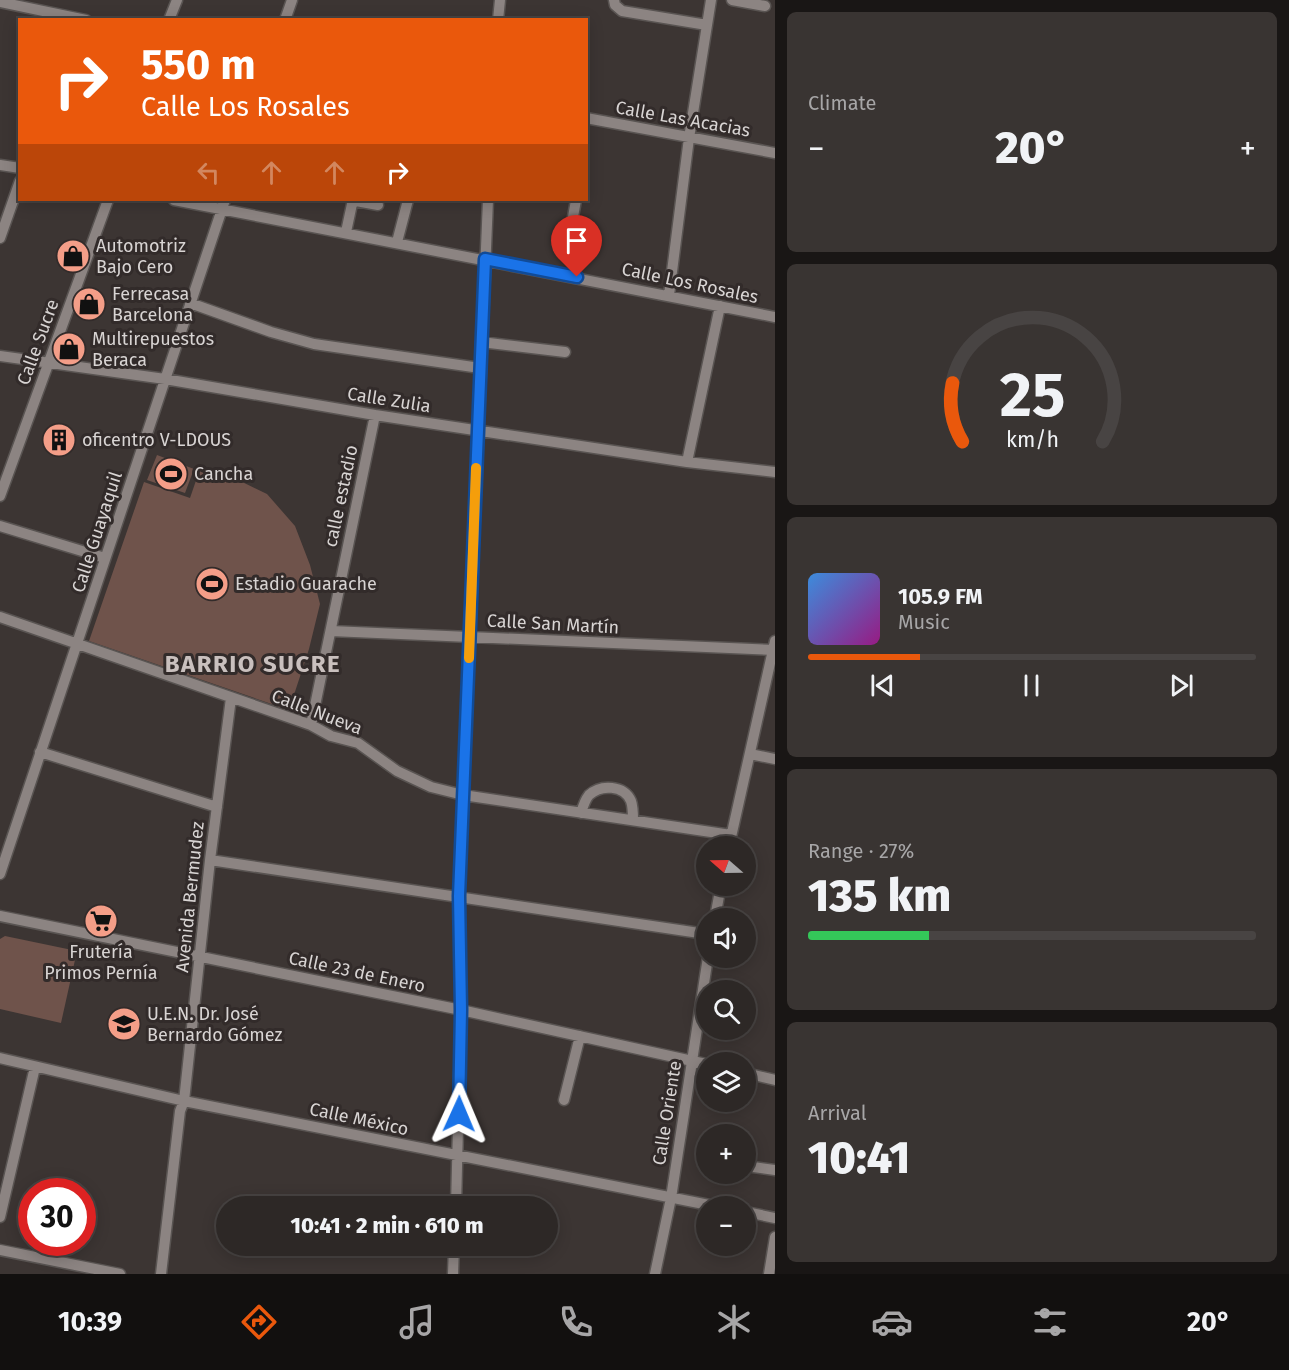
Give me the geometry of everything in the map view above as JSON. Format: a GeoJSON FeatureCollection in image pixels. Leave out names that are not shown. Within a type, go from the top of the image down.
{"type":"FeatureCollection","features":[{"type":"Feature","properties":{"kind":"street"},"geometry":{"type":"LineString","coordinates":[[170,18],[177,0]]}},
{"type":"Feature","properties":{"kind":"street"},"geometry":{"type":"LineString","coordinates":[[286,18],[292,0]]}},
{"type":"Feature","properties":{"kind":"street"},"geometry":{"type":"LineString","coordinates":[[498,18],[500,0]]}},
{"type":"Feature","properties":{"kind":"street"},"geometry":{"type":"LineString","coordinates":[[614,0],[615,5],[622,11],[707,25]]}},
{"type":"Feature","properties":{"kind":"street"},"geometry":{"type":"LineString","coordinates":[[669,295],[689,138],[711,0]]}},
{"type":"Feature","properties":{"kind":"street"},"geometry":{"type":"LineString","coordinates":[[732,0],[765,6]]}},
{"type":"Feature","properties":{"kind":"street"},"geometry":{"type":"LineString","coordinates":[[0,2],[76,18]]}},
{"type":"Feature","properties":{"kind":"street","name":"Calle Las Acacias"},"geometry":{"type":"LineString","coordinates":[[588,122],[774,153]]}},
{"type":"Feature","properties":{"kind":"street"},"geometry":{"type":"LineString","coordinates":[[0,165],[18,168]]}},
{"type":"Feature","properties":{"kind":"street"},"geometry":{"type":"LineString","coordinates":[[0,238],[18,187]]}},
{"type":"Feature","properties":{"kind":"street","name":"Calle Sucre"},"geometry":{"type":"LineString","coordinates":[[0,496],[108,201]]}},
{"type":"Feature","properties":{"kind":"street","name":"Calle Los Rosales"},"geometry":{"type":"LineString","coordinates":[[186,201],[224,204],[346,232],[774,317]]}},
{"type":"Feature","properties":{"kind":"street"},"geometry":{"type":"LineString","coordinates":[[346,232],[352,204],[356,201],[378,205]]}},
{"type":"Feature","properties":{"kind":"street"},"geometry":{"type":"LineString","coordinates":[[397,242],[408,201]]}},
{"type":"Feature","properties":{"kind":"street"},"geometry":{"type":"LineString","coordinates":[[456,1196],[461,1010],[459,896],[488,201]]}},
{"type":"Feature","properties":{"kind":"street"},"geometry":{"type":"LineString","coordinates":[[573,217],[576,201]]}},
{"type":"Feature","properties":{"kind":"street","name":"Calle Guayaquil"},"geometry":{"type":"LineString","coordinates":[[0,874],[224,204]]}},
{"type":"Feature","properties":{"kind":"street"},"geometry":{"type":"LineString","coordinates":[[190,303],[303,342],[480,368]]}},
{"type":"Feature","properties":{"kind":"street"},"geometry":{"type":"LineString","coordinates":[[687,462],[720,306]]}},
{"type":"Feature","properties":{"kind":"street"},"geometry":{"type":"LineString","coordinates":[[481,342],[565,352]]}},
{"type":"Feature","properties":{"kind":"street","name":"Calle Zulia"},"geometry":{"type":"LineString","coordinates":[[0,356],[165,379],[375,415],[687,462],[774,472]]}},
{"type":"Feature","properties":{"kind":"street","name":"calle estadio"},"geometry":{"type":"LineString","coordinates":[[311,725],[375,415]]}},
{"type":"Feature","properties":{"kind":"street"},"geometry":{"type":"LineString","coordinates":[[0,526],[105,558]]}},
{"type":"Feature","properties":{"kind":"street","name":"Calle Nueva"},"geometry":{"type":"LineString","coordinates":[[0,617],[311,725],[331,736],[358,742],[397,771],[431,787],[463,795],[633,820],[707,836]]}},
{"type":"Feature","properties":{"kind":"street","name":"Calle San Martín"},"geometry":{"type":"LineString","coordinates":[[331,631],[774,647]]}},
{"type":"Feature","properties":{"kind":"street"},"geometry":{"type":"LineString","coordinates":[[731,836],[774,647]]}},
{"type":"Feature","properties":{"kind":"street","name":"Avenida Bermudez"},"geometry":{"type":"LineString","coordinates":[[160,1274],[180,1111],[184,1101],[210,860],[231,698]]}},
{"type":"Feature","properties":{"kind":"street"},"geometry":{"type":"LineString","coordinates":[[40,752],[217,807]]}},
{"type":"Feature","properties":{"kind":"street"},"geometry":{"type":"LineString","coordinates":[[750,754],[774,759]]}},
{"type":"Feature","properties":{"kind":"street"},"geometry":{"type":"LineString","coordinates":[[581,813],[590,795],[600,789],[614,788],[623,791],[630,800],[633,820]]}},
{"type":"Feature","properties":{"kind":"street"},"geometry":{"type":"LineString","coordinates":[[210,860],[696,932]]}},
{"type":"Feature","properties":{"kind":"street","name":"Calle 23 de Enero"},"geometry":{"type":"LineString","coordinates":[[0,916],[461,1010],[696,1061]]}},
{"type":"Feature","properties":{"kind":"street","name":"Calle Oriente"},"geometry":{"type":"LineString","coordinates":[[655,1274],[671,1198],[706,968]]}},
{"type":"Feature","properties":{"kind":"street"},"geometry":{"type":"LineString","coordinates":[[564,1100],[580,1036]]}},
{"type":"Feature","properties":{"kind":"street","name":"Calle México"},"geometry":{"type":"LineString","coordinates":[[0,1058],[184,1101],[696,1203]]}},
{"type":"Feature","properties":{"kind":"street"},"geometry":{"type":"LineString","coordinates":[[0,1217],[35,1067]]}},
{"type":"Feature","properties":{"kind":"street"},"geometry":{"type":"LineString","coordinates":[[756,1076],[774,1080]]}},
{"type":"Feature","properties":{"kind":"street","name":"Avenida Bermudez"},"geometry":{"type":"LineString","coordinates":[[167,1274],[186,1112],[184,1101]]}},
{"type":"Feature","properties":{"kind":"street"},"geometry":{"type":"LineString","coordinates":[[756,1167],[774,1170]]}},
{"type":"Feature","properties":{"kind":"street"},"geometry":{"type":"LineString","coordinates":[[756,1214],[774,1218]]}},
{"type":"Feature","properties":{"kind":"street"},"geometry":{"type":"LineString","coordinates":[[769,1274],[774,1237]]}},
{"type":"Feature","properties":{"kind":"street"},"geometry":{"type":"LineString","coordinates":[[0,1250],[120,1274]]}},
{"type":"Feature","properties":{"kind":"street"},"geometry":{"type":"LineString","coordinates":[[453,1274],[454,1256]]}},
{"type":"Feature","properties":{"kind":"shaded area","name":"Cancha"},"geometry":{"type":"Polygon","coordinates":[[[157,455],[194,469],[185,493],[147,480],[157,455]]]}},
{"type":"Feature","properties":{"kind":"shaded area","name":"Estadio Guarache"},"geometry":{"type":"Polygon","coordinates":[[[201,466],[228,475],[267,494],[295,526],[310,565],[320,604],[309,649],[289,710],[89,641],[144,482],[190,498],[201,466]]]}},
{"type":"Feature","properties":{"kind":"shaded area"},"geometry":{"type":"Polygon","coordinates":[[[5,936],[77,951],[61,1023],[0,1009],[0,939],[5,936]]]}},
{"type":"Feature","properties":{"kind":"slow traffic"},"geometry":{"type":"LineString","coordinates":[[469,658],[476,468]]}},
{"type":"Feature","properties":{"kind":"place","name":"Automotriz Bajo Cero"},"geometry":{"type":"Point","coordinates":[73,256]}},
{"type":"Feature","properties":{"kind":"place","name":"Ferrecasa Barcelona"},"geometry":{"type":"Point","coordinates":[89,304]}},
{"type":"Feature","properties":{"kind":"place","name":"Multirepuestos Beraca"},"geometry":{"type":"Point","coordinates":[69,349]}},
{"type":"Feature","properties":{"kind":"place","name":"oficentro V-LDOUS"},"geometry":{"type":"Point","coordinates":[59,440]}},
{"type":"Feature","properties":{"kind":"place","name":"Cancha"},"geometry":{"type":"Point","coordinates":[171,474]}},
{"type":"Feature","properties":{"kind":"place","name":"Estadio Guarache"},"geometry":{"type":"Point","coordinates":[212,584]}},
{"type":"Feature","properties":{"kind":"place","name":"Frutería Primos Pernía"},"geometry":{"type":"Point","coordinates":[101,921]}},
{"type":"Feature","properties":{"kind":"place","name":"U.E.N. Dr. José Bernardo Gómez"},"geometry":{"type":"Point","coordinates":[124,1024]}},
{"type":"Feature","properties":{"kind":"district","name":"BARRIO SUCRE"},"geometry":{"type":"Point","coordinates":[253,664]}},
{"type":"Feature","properties":{"kind":"route"},"geometry":{"type":"LineString","coordinates":[[459,1114],[461,1010],[459,896],[485,259],[577,277]]}}]}
